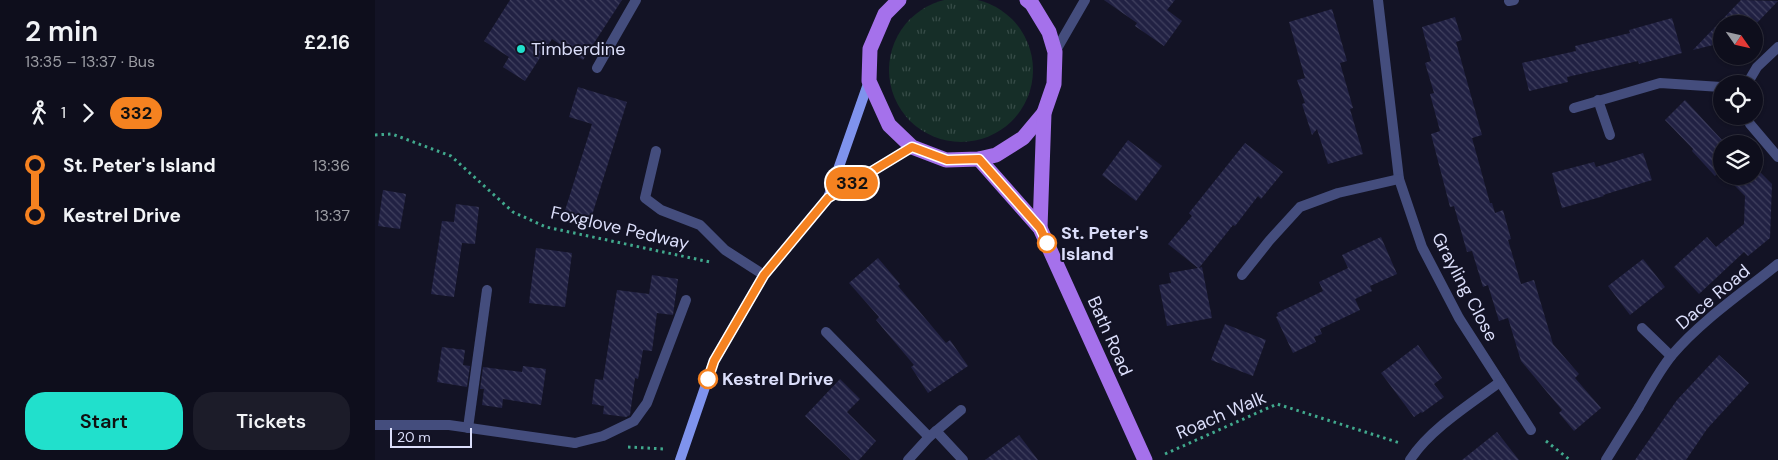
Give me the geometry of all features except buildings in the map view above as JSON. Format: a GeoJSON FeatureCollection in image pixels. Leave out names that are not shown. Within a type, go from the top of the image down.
{"type":"FeatureCollection","features":[{"type":"Feature","properties":{"kind":"main road","name":"Bath Road"},"geometry":{"type":"LineString","coordinates":[[899,0],[884,7],[871,49],[869,81],[889,125],[912,147],[947,160],[979,159],[996,155],[1023,138],[1044,113]]}},
{"type":"Feature","properties":{"kind":"main road","name":"Bath Road"},"geometry":{"type":"LineString","coordinates":[[1027,0],[1032,4],[1049,32],[1055,52],[1054,84],[1044,113],[1040,228]]}},
{"type":"Feature","properties":{"kind":"main road","name":"Bath Road"},"geometry":{"type":"LineString","coordinates":[[979,159],[1040,228],[1145,460]]}},
{"type":"Feature","properties":{"kind":"street"},"geometry":{"type":"LineString","coordinates":[[597,68],[636,0]]}},
{"type":"Feature","properties":{"kind":"street"},"geometry":{"type":"LineString","coordinates":[[1055,52],[1085,0]]}},
{"type":"Feature","properties":{"kind":"street","name":"Grayling Close"},"geometry":{"type":"LineString","coordinates":[[1378,0],[1399,180],[1422,247],[1459,318],[1531,430]]}},
{"type":"Feature","properties":{"kind":"street"},"geometry":{"type":"LineString","coordinates":[[1752,75],[1757,67],[1778,47]]}},
{"type":"Feature","properties":{"kind":"street"},"geometry":{"type":"LineString","coordinates":[[828,198],[869,81]]}},
{"type":"Feature","properties":{"kind":"street"},"geometry":{"type":"LineString","coordinates":[[1574,108],[1660,83],[1713,86]]}},
{"type":"Feature","properties":{"kind":"street"},"geometry":{"type":"LineString","coordinates":[[1598,100],[1610,135]]}},
{"type":"Feature","properties":{"kind":"street"},"geometry":{"type":"LineString","coordinates":[[1751,125],[1778,157]]}},
{"type":"Feature","properties":{"kind":"street"},"geometry":{"type":"LineString","coordinates":[[680,460],[714,361],[764,275],[828,198],[912,147]]}},
{"type":"Feature","properties":{"kind":"street"},"geometry":{"type":"LineString","coordinates":[[656,151],[645,198],[661,210],[701,225],[725,250],[764,275]]}},
{"type":"Feature","properties":{"kind":"street"},"geometry":{"type":"LineString","coordinates":[[1242,275],[1269,241],[1300,207],[1338,193],[1399,180]]}},
{"type":"Feature","properties":{"kind":"street","name":"Dace Road"},"geometry":{"type":"LineString","coordinates":[[1606,460],[1671,356],[1708,320],[1778,264]]}},
{"type":"Feature","properties":{"kind":"street"},"geometry":{"type":"LineString","coordinates":[[468,428],[487,290]]}},
{"type":"Feature","properties":{"kind":"street"},"geometry":{"type":"LineString","coordinates":[[375,425],[449,425],[575,443],[603,436],[634,421],[647,403],[686,300]]}},
{"type":"Feature","properties":{"kind":"street"},"geometry":{"type":"LineString","coordinates":[[1642,328],[1671,356]]}},
{"type":"Feature","properties":{"kind":"street"},"geometry":{"type":"LineString","coordinates":[[826,332],[963,460]]}},
{"type":"Feature","properties":{"kind":"street"},"geometry":{"type":"LineString","coordinates":[[1409,460],[1417,448],[1457,413],[1500,382]]}},
{"type":"Feature","properties":{"kind":"street"},"geometry":{"type":"LineString","coordinates":[[908,460],[933,434],[961,410]]}},
{"type":"Feature","properties":{"kind":"path","name":"Foxglove Pedway"},"geometry":{"type":"LineString","coordinates":[[375,135],[392,134],[451,156],[513,212],[546,227],[711,263]]}},
{"type":"Feature","properties":{"kind":"path","name":"Roach Walk"},"geometry":{"type":"LineString","coordinates":[[1161,456],[1277,404],[1417,448]]}},
{"type":"Feature","properties":{"kind":"path"},"geometry":{"type":"LineString","coordinates":[[1531,430],[1570,460]]}},
{"type":"Feature","properties":{"kind":"green space"},"geometry":{"type":"Polygon","coordinates":[[[947,-1],[975,-1],[1001,10],[1021,30],[1032,56],[1032,84],[1021,110],[1001,130],[975,141],[947,141],[921,130],[901,110],[890,84],[890,56],[901,30],[921,10],[947,-1]]]}},
{"type":"Feature","properties":{"kind":"bus line","name":"332"},"geometry":{"type":"LineString","coordinates":[[708,379],[714,361],[764,275],[828,198],[912,147],[947,160],[979,159],[1040,228],[1047,243]]}},
{"type":"Feature","properties":{"kind":"place","name":"Timberdine"},"geometry":{"type":"Point","coordinates":[521,49]}},
{"type":"Feature","properties":{"kind":"place","name":"St. Peter's Island"},"geometry":{"type":"Point","coordinates":[1047,243]}},
{"type":"Feature","properties":{"kind":"place","name":"Kestrel Drive"},"geometry":{"type":"Point","coordinates":[708,379]}}]}
